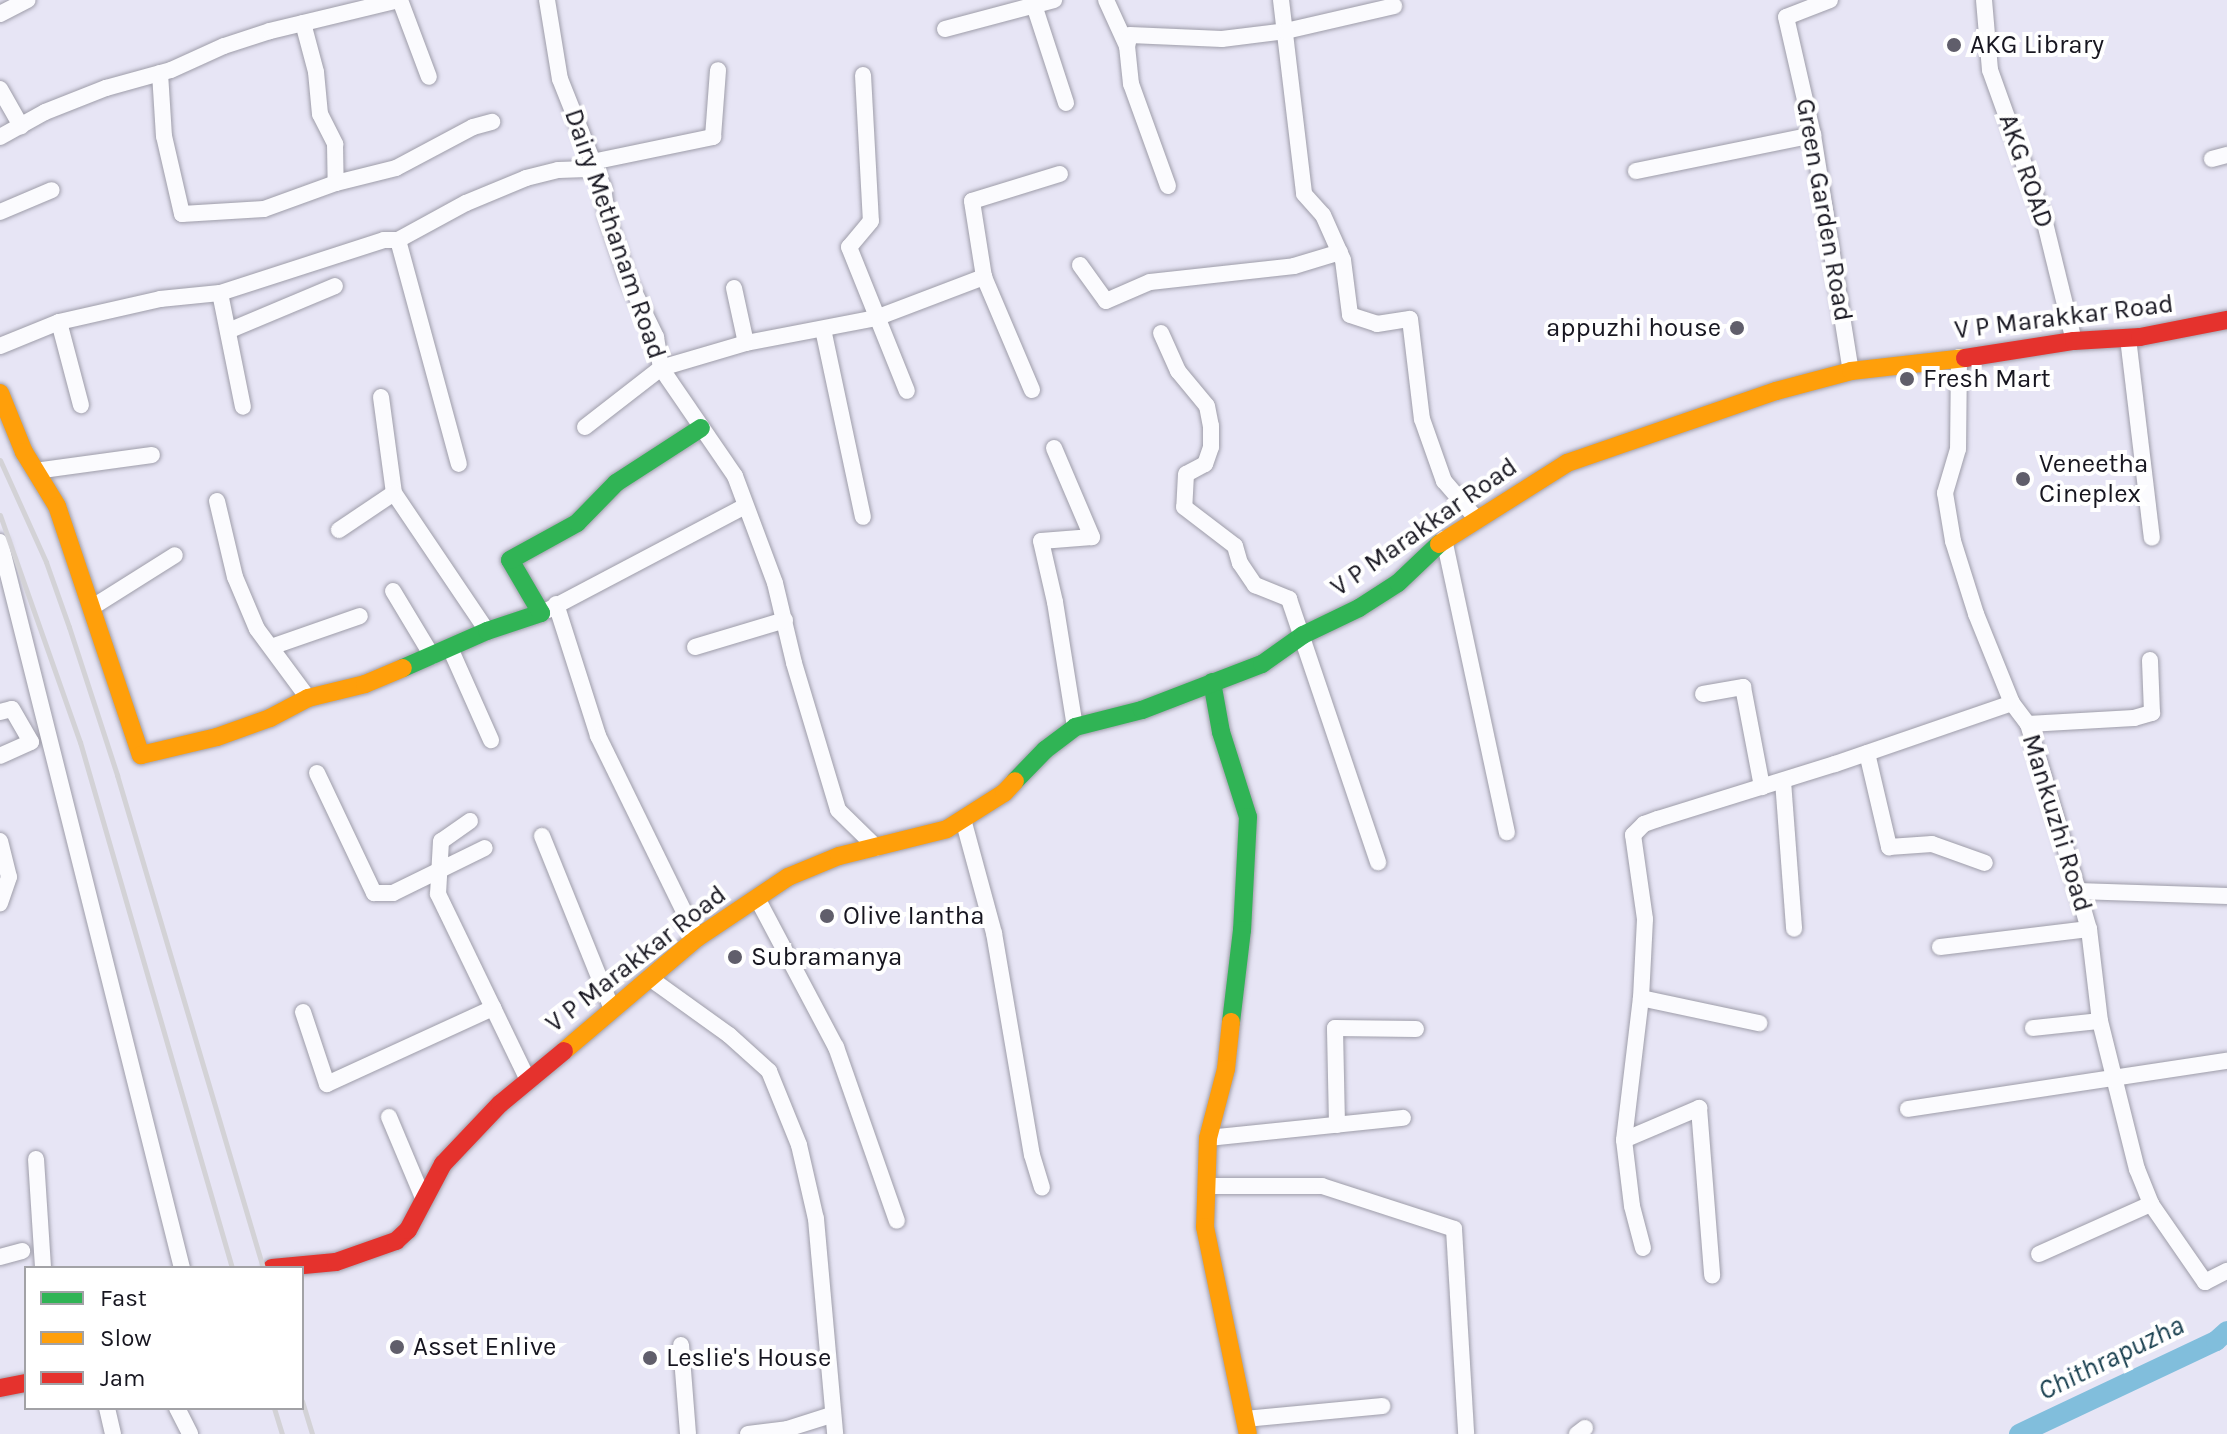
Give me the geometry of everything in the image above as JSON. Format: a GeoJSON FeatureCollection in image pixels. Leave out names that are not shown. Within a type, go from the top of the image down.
{"type":"FeatureCollection","features":[{"type":"Feature","properties":{"kind":"street"},"geometry":{"type":"LineString","coordinates":[[0,14],[28,0]]}},
{"type":"Feature","properties":{"kind":"street"},"geometry":{"type":"LineString","coordinates":[[0,137],[94,93],[160,73],[224,46],[399,0],[429,77]]}},
{"type":"Feature","properties":{"kind":"street","name":"Dairy Methanam Road"},"geometry":{"type":"LineString","coordinates":[[547,0],[560,79],[603,187],[607,216],[627,277],[656,337],[661,368],[735,476],[785,620],[794,663],[838,810],[877,848]]}},
{"type":"Feature","properties":{"kind":"street"},"geometry":{"type":"LineString","coordinates":[[945,29],[1054,0]]}},
{"type":"Feature","properties":{"kind":"street"},"geometry":{"type":"LineString","coordinates":[[1106,0],[1127,46],[1131,84],[1168,186]]}},
{"type":"Feature","properties":{"kind":"street"},"geometry":{"type":"LineString","coordinates":[[1281,0],[1304,194],[1323,215],[1340,252],[1350,315],[1377,324],[1410,319],[1422,419],[1444,481],[1475,517]]}},
{"type":"Feature","properties":{"kind":"street","name":"Green Garden Road"},"geometry":{"type":"LineString","coordinates":[[1830,0],[1786,17],[1813,135],[1851,371]]}},
{"type":"Feature","properties":{"kind":"street","name":"AKG ROAD"},"geometry":{"type":"LineString","coordinates":[[1984,0],[1990,70],[2045,223],[2074,341]]}},
{"type":"Feature","properties":{"kind":"street"},"geometry":{"type":"LineString","coordinates":[[1034,5],[1066,103]]}},
{"type":"Feature","properties":{"kind":"street"},"geometry":{"type":"LineString","coordinates":[[1127,46],[1130,35],[1222,39],[1286,31],[1394,6]]}},
{"type":"Feature","properties":{"kind":"street"},"geometry":{"type":"LineString","coordinates":[[303,23],[316,72],[320,114],[335,144],[336,183]]}},
{"type":"Feature","properties":{"kind":"street"},"geometry":{"type":"LineString","coordinates":[[0,346],[59,322],[160,299],[220,293],[384,240],[398,240],[466,203],[526,178],[593,166],[713,137],[718,70]]}},
{"type":"Feature","properties":{"kind":"street"},"geometry":{"type":"LineString","coordinates":[[160,73],[164,136],[182,214],[264,209],[336,183],[396,168],[473,127],[492,122]]}},
{"type":"Feature","properties":{"kind":"street"},"geometry":{"type":"LineString","coordinates":[[863,75],[871,221],[849,247],[907,391]]}},
{"type":"Feature","properties":{"kind":"street"},"geometry":{"type":"LineString","coordinates":[[0,89],[21,126]]}},
{"type":"Feature","properties":{"kind":"street"},"geometry":{"type":"LineString","coordinates":[[1636,171],[1813,135]]}},
{"type":"Feature","properties":{"kind":"street"},"geometry":{"type":"LineString","coordinates":[[1032,390],[984,277],[972,201],[1060,174]]}},
{"type":"Feature","properties":{"kind":"street"},"geometry":{"type":"LineString","coordinates":[[0,212],[52,190]]}},
{"type":"Feature","properties":{"kind":"street"},"geometry":{"type":"LineString","coordinates":[[398,240],[459,464]]}},
{"type":"Feature","properties":{"kind":"street"},"geometry":{"type":"LineString","coordinates":[[1080,265],[1106,301],[1150,282],[1294,266],[1340,252]]}},
{"type":"Feature","properties":{"kind":"street"},"geometry":{"type":"LineString","coordinates":[[585,427],[661,368],[746,343],[876,318],[984,277]]}},
{"type":"Feature","properties":{"kind":"street"},"geometry":{"type":"LineString","coordinates":[[228,331],[335,286]]}},
{"type":"Feature","properties":{"kind":"street"},"geometry":{"type":"LineString","coordinates":[[734,288],[746,343]]}},
{"type":"Feature","properties":{"kind":"street"},"geometry":{"type":"LineString","coordinates":[[220,293],[243,407]]}},
{"type":"Feature","properties":{"kind":"street","name":"V P Marakkar Road"},"geometry":{"type":"LineString","coordinates":[[293,1266],[336,1262],[381,1248],[408,1230],[443,1164],[500,1104],[697,938],[788,877],[839,856],[947,829],[1004,793],[1045,750],[1075,727],[1142,710],[1262,664],[1303,635],[1398,583],[1444,539],[1475,517],[1567,463],[1776,391],[1851,371],[1986,356],[2074,341],[2128,338],[2227,320]]}},
{"type":"Feature","properties":{"kind":"street"},"geometry":{"type":"LineString","coordinates":[[59,322],[81,405]]}},
{"type":"Feature","properties":{"kind":"street"},"geometry":{"type":"LineString","coordinates":[[823,329],[863,517]]}},
{"type":"Feature","properties":{"kind":"street"},"geometry":{"type":"LineString","coordinates":[[1161,333],[1178,371],[1207,406],[1211,426],[1211,447],[1205,464],[1186,474],[1184,507],[1235,546],[1240,563],[1255,585],[1289,599],[1378,862]]}},
{"type":"Feature","properties":{"kind":"street"},"geometry":{"type":"LineString","coordinates":[[2128,338],[2152,538]]}},
{"type":"Feature","properties":{"kind":"street","name":"Mankuzhi Road"},"geometry":{"type":"LineString","coordinates":[[1959,357],[1958,449],[1945,493],[1953,541],[1976,614],[2012,703],[2028,724],[2078,891],[2089,929],[2100,1021],[2137,1169],[2151,1204],[2205,1282],[2227,1271]]}},
{"type":"Feature","properties":{"kind":"street"},"geometry":{"type":"LineString","coordinates":[[0,393],[35,471],[57,506],[141,755],[217,737],[270,718],[308,698],[365,684],[487,631],[549,609],[745,506]]}},
{"type":"Feature","properties":{"kind":"street"},"geometry":{"type":"LineString","coordinates":[[381,397],[394,493],[487,631]]}},
{"type":"Feature","properties":{"kind":"street"},"geometry":{"type":"LineString","coordinates":[[697,938],[598,736],[549,609],[510,560],[577,523],[616,483],[701,428]]}},
{"type":"Feature","properties":{"kind":"street"},"geometry":{"type":"LineString","coordinates":[[1054,448],[1092,537],[1041,541],[1055,602],[1075,727]]}},
{"type":"Feature","properties":{"kind":"street"},"geometry":{"type":"LineString","coordinates":[[35,471],[152,455]]}},
{"type":"Feature","properties":{"kind":"street"},"geometry":{"type":"LineString","coordinates":[[339,530],[394,493]]}},
{"type":"Feature","properties":{"kind":"street"},"geometry":{"type":"LineString","coordinates":[[217,501],[235,577],[257,629],[308,698]]}},
{"type":"Feature","properties":{"kind":"street"},"geometry":{"type":"LineString","coordinates":[[1444,539],[1507,832]]}},
{"type":"Feature","properties":{"kind":"street"},"geometry":{"type":"LineString","coordinates":[[0,542],[181,1266]]}},
{"type":"Feature","properties":{"kind":"street"},"geometry":{"type":"LineString","coordinates":[[91,608],[175,555]]}},
{"type":"Feature","properties":{"kind":"street"},"geometry":{"type":"LineString","coordinates":[[393,591],[432,656]]}},
{"type":"Feature","properties":{"kind":"street"},"geometry":{"type":"LineString","coordinates":[[271,647],[360,616]]}},
{"type":"Feature","properties":{"kind":"street"},"geometry":{"type":"LineString","coordinates":[[695,647],[785,620]]}},
{"type":"Feature","properties":{"kind":"street"},"geometry":{"type":"LineString","coordinates":[[450,648],[491,740]]}},
{"type":"Feature","properties":{"kind":"street"},"geometry":{"type":"LineString","coordinates":[[2028,724],[2134,718],[2152,713],[2150,660]]}},
{"type":"Feature","properties":{"kind":"street"},"geometry":{"type":"LineString","coordinates":[[1212,682],[1221,732],[1248,817],[1242,930],[1226,1069],[1208,1138],[1205,1227],[1246,1427],[1382,1406]]}},
{"type":"Feature","properties":{"kind":"street"},"geometry":{"type":"LineString","coordinates":[[1703,694],[1743,687],[1762,787]]}},
{"type":"Feature","properties":{"kind":"street"},"geometry":{"type":"LineString","coordinates":[[1643,1248],[1632,1206],[1624,1140],[1641,998],[1645,919],[1633,835],[1644,824],[1783,781],[2012,703]]}},
{"type":"Feature","properties":{"kind":"street"},"geometry":{"type":"LineString","coordinates":[[0,712],[12,709],[31,742],[0,756]]}},
{"type":"Feature","properties":{"kind":"street"},"geometry":{"type":"LineString","coordinates":[[1867,753],[1889,847],[1932,844],[1985,863]]}},
{"type":"Feature","properties":{"kind":"street"},"geometry":{"type":"LineString","coordinates":[[317,773],[374,893],[393,893],[485,848]]}},
{"type":"Feature","properties":{"kind":"street"},"geometry":{"type":"LineString","coordinates":[[1783,781],[1794,929]]}},
{"type":"Feature","properties":{"kind":"street"},"geometry":{"type":"LineString","coordinates":[[963,819],[994,933],[1032,1155],[1042,1188]]}},
{"type":"Feature","properties":{"kind":"street"},"geometry":{"type":"LineString","coordinates":[[470,821],[441,841],[438,894],[528,1080]]}},
{"type":"Feature","properties":{"kind":"street"},"geometry":{"type":"LineString","coordinates":[[542,836],[612,1009]]}},
{"type":"Feature","properties":{"kind":"street"},"geometry":{"type":"LineString","coordinates":[[0,841],[9,877],[0,903]]}},
{"type":"Feature","properties":{"kind":"street"},"geometry":{"type":"LineString","coordinates":[[2078,891],[2227,896]]}},
{"type":"Feature","properties":{"kind":"street"},"geometry":{"type":"LineString","coordinates":[[757,898],[836,1047],[897,1221]]}},
{"type":"Feature","properties":{"kind":"street"},"geometry":{"type":"LineString","coordinates":[[1940,947],[2089,929]]}},
{"type":"Feature","properties":{"kind":"street"},"geometry":{"type":"LineString","coordinates":[[651,979],[729,1035],[769,1071],[774,1083],[799,1145],[816,1219],[835,1434]]}},
{"type":"Feature","properties":{"kind":"street"},"geometry":{"type":"LineString","coordinates":[[1641,998],[1759,1023]]}},
{"type":"Feature","properties":{"kind":"street"},"geometry":{"type":"LineString","coordinates":[[303,1012],[327,1084],[493,1008]]}},
{"type":"Feature","properties":{"kind":"street"},"geometry":{"type":"LineString","coordinates":[[2033,1028],[2100,1021]]}},
{"type":"Feature","properties":{"kind":"street"},"geometry":{"type":"LineString","coordinates":[[1337,1125],[1335,1028],[1416,1029]]}},
{"type":"Feature","properties":{"kind":"street"},"geometry":{"type":"LineString","coordinates":[[1908,1109],[2227,1061]]}},
{"type":"Feature","properties":{"kind":"street"},"geometry":{"type":"LineString","coordinates":[[1624,1140],[1699,1108],[1712,1275]]}},
{"type":"Feature","properties":{"kind":"street"},"geometry":{"type":"LineString","coordinates":[[389,1117],[423,1198]]}},
{"type":"Feature","properties":{"kind":"street"},"geometry":{"type":"LineString","coordinates":[[1208,1138],[1403,1118]]}},
{"type":"Feature","properties":{"kind":"street"},"geometry":{"type":"LineString","coordinates":[[36,1159],[43,1266]]}},
{"type":"Feature","properties":{"kind":"street"},"geometry":{"type":"LineString","coordinates":[[1207,1186],[1322,1186],[1454,1229],[1466,1434]]}},
{"type":"Feature","properties":{"kind":"street"},"geometry":{"type":"LineString","coordinates":[[2039,1254],[2151,1204]]}},
{"type":"Feature","properties":{"kind":"street"},"geometry":{"type":"LineString","coordinates":[[0,1257],[22,1251]]}},
{"type":"Feature","properties":{"kind":"street"},"geometry":{"type":"LineString","coordinates":[[681,1345],[688,1434]]}},
{"type":"Feature","properties":{"kind":"street"},"geometry":{"type":"LineString","coordinates":[[0,1388],[24,1383]]}},
{"type":"Feature","properties":{"kind":"street"},"geometry":{"type":"LineString","coordinates":[[107,1410],[113,1434]]}},
{"type":"Feature","properties":{"kind":"street"},"geometry":{"type":"LineString","coordinates":[[178,1410],[190,1434]]}},
{"type":"Feature","properties":{"kind":"street"},"geometry":{"type":"LineString","coordinates":[[748,1434],[787,1429],[831,1415]]}},
{"type":"Feature","properties":{"kind":"waterway","name":"Chithrapuzha"},"geometry":{"type":"LineString","coordinates":[[2019,1434],[2216,1341],[2227,1331]]}},
{"type":"Feature","properties":{"kind":"railway"},"geometry":{"type":"LineString","coordinates":[[0,460],[46,562],[69,627],[117,775],[262,1266]]}},
{"type":"Feature","properties":{"kind":"railway"},"geometry":{"type":"LineString","coordinates":[[0,515],[80,742],[231,1266]]}},
{"type":"Feature","properties":{"kind":"railway"},"geometry":{"type":"LineString","coordinates":[[304,1408],[312,1434]]}},
{"type":"Feature","properties":{"kind":"railway"},"geometry":{"type":"LineString","coordinates":[[275,1410],[282,1434]]}},
{"type":"Feature","properties":{"kind":"traffic: fast"},"geometry":{"type":"LineString","coordinates":[[403,668],[487,631],[541,613],[510,560],[577,523],[616,483],[701,428]]}},
{"type":"Feature","properties":{"kind":"traffic: fast"},"geometry":{"type":"LineString","coordinates":[[1015,781],[1045,750],[1075,727],[1142,710],[1262,664],[1303,635],[1359,608],[1398,583],[1439,544]]}},
{"type":"Feature","properties":{"kind":"traffic: fast"},"geometry":{"type":"LineString","coordinates":[[1212,682],[1221,732],[1248,817],[1242,930],[1231,1022]]}},
{"type":"Feature","properties":{"kind":"traffic: slow"},"geometry":{"type":"LineString","coordinates":[[1439,544],[1567,463],[1776,391],[1851,371],[1965,358]]}},
{"type":"Feature","properties":{"kind":"traffic: slow"},"geometry":{"type":"LineString","coordinates":[[0,393],[24,452],[57,506],[141,755],[217,737],[270,718],[308,698],[365,684],[403,668]]}},
{"type":"Feature","properties":{"kind":"traffic: slow"},"geometry":{"type":"LineString","coordinates":[[564,1051],[697,938],[788,877],[839,856],[947,829],[1004,793],[1015,781]]}},
{"type":"Feature","properties":{"kind":"traffic: slow"},"geometry":{"type":"LineString","coordinates":[[1231,1022],[1226,1069],[1208,1138],[1205,1227],[1248,1434]]}},
{"type":"Feature","properties":{"kind":"traffic: jam"},"geometry":{"type":"LineString","coordinates":[[1965,358],[2074,341],[2140,337],[2227,320]]}},
{"type":"Feature","properties":{"kind":"traffic: jam"},"geometry":{"type":"LineString","coordinates":[[293,1266],[336,1262],[396,1241],[408,1230],[443,1164],[500,1104],[564,1051]]}},
{"type":"Feature","properties":{"kind":"traffic: jam"},"geometry":{"type":"LineString","coordinates":[[0,1388],[24,1383]]}},
{"type":"Feature","properties":{"kind":"place","name":"AKG Library"},"geometry":{"type":"Point","coordinates":[1954,45]}},
{"type":"Feature","properties":{"kind":"place","name":"appuzhi house"},"geometry":{"type":"Point","coordinates":[1737,328]}},
{"type":"Feature","properties":{"kind":"place","name":"Fresh Mart"},"geometry":{"type":"Point","coordinates":[1907,379]}},
{"type":"Feature","properties":{"kind":"place","name":"Veneetha Cineplex"},"geometry":{"type":"Point","coordinates":[2023,479]}},
{"type":"Feature","properties":{"kind":"place","name":"Olive Iantha"},"geometry":{"type":"Point","coordinates":[827,916]}},
{"type":"Feature","properties":{"kind":"place","name":"Subramanya"},"geometry":{"type":"Point","coordinates":[735,957]}},
{"type":"Feature","properties":{"kind":"place","name":"Asset Enlive"},"geometry":{"type":"Point","coordinates":[397,1347]}},
{"type":"Feature","properties":{"kind":"place","name":"Leslie's House"},"geometry":{"type":"Point","coordinates":[650,1358]}}]}
